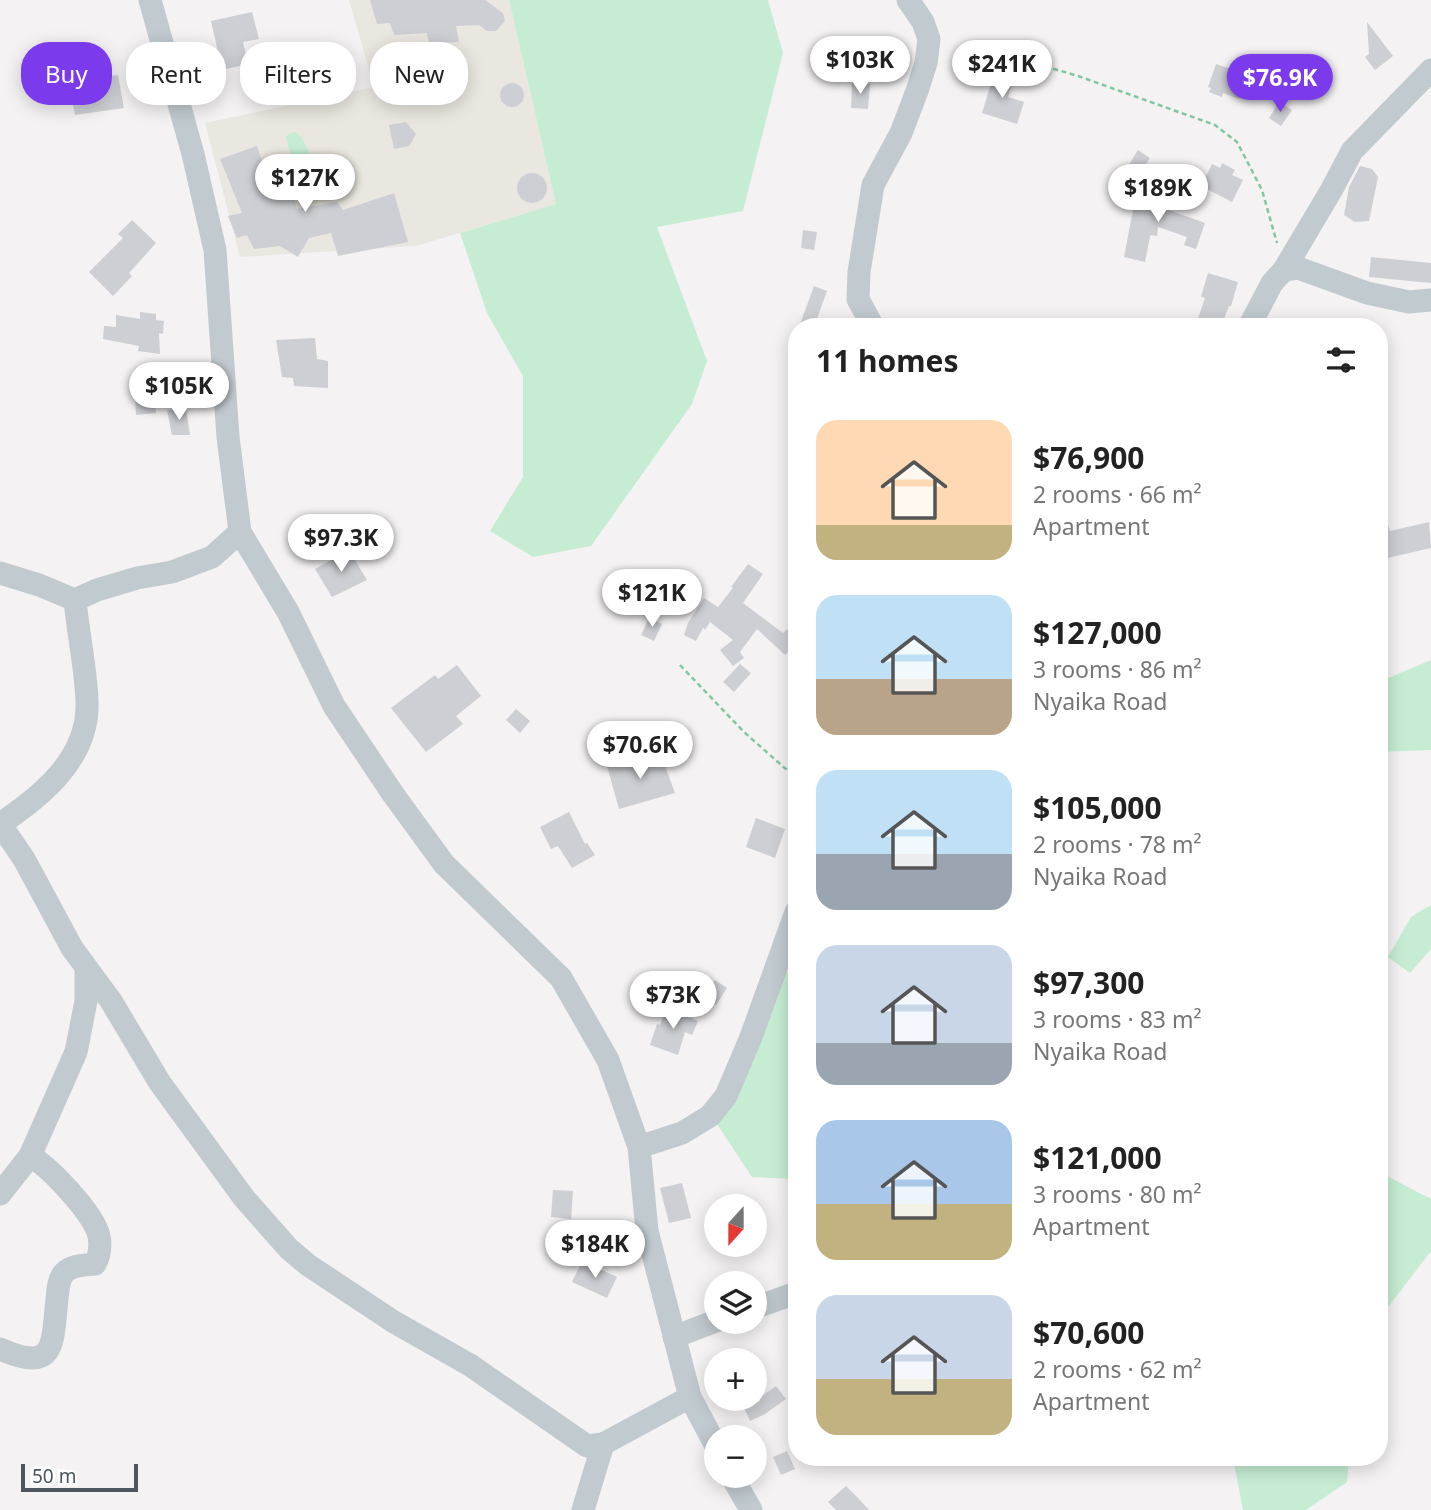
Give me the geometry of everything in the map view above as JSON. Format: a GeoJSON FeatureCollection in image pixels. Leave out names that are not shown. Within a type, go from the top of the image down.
{"type":"FeatureCollection","features":[{"type":"Feature","properties":{"kind":"street"},"geometry":{"type":"LineString","coordinates":[[150,0],[193,154],[215,250],[228,437],[240,532],[288,612],[334,706],[393,794],[444,864],[561,978],[608,1060],[639,1147],[648,1231],[690,1397],[705,1425]]}},
{"type":"Feature","properties":{"kind":"street"},"geometry":{"type":"LineString","coordinates":[[868,318],[858,299],[859,272],[873,185],[901,134],[926,63],[929,39],[923,22],[908,0]]}},
{"type":"Feature","properties":{"kind":"street"},"geometry":{"type":"LineString","coordinates":[[1254,318],[1352,151],[1431,70]]}},
{"type":"Feature","properties":{"kind":"street"},"geometry":{"type":"LineString","coordinates":[[1284,270],[1298,268],[1367,293],[1409,302],[1431,300]]}},
{"type":"Feature","properties":{"kind":"street"},"geometry":{"type":"LineString","coordinates":[[0,573],[75,600],[136,578],[172,572],[212,558],[240,532]]}},
{"type":"Feature","properties":{"kind":"street"},"geometry":{"type":"LineString","coordinates":[[75,600],[87,704],[84,725],[72,754],[53,784],[32,803],[0,824],[24,859],[49,908],[86,969],[111,1001],[160,1083],[244,1198],[289,1249],[308,1265],[394,1322],[470,1365],[587,1446],[603,1444],[690,1397]]}},
{"type":"Feature","properties":{"kind":"street"},"geometry":{"type":"LineString","coordinates":[[639,1147],[682,1133],[710,1116],[726,1096],[751,1037],[788,934]]}},
{"type":"Feature","properties":{"kind":"street"},"geometry":{"type":"LineString","coordinates":[[0,1194],[30,1156],[75,1052],[86,1001],[86,969]]}},
{"type":"Feature","properties":{"kind":"street"},"geometry":{"type":"LineString","coordinates":[[0,1349],[24,1359],[37,1359],[47,1353],[52,1341],[59,1285],[64,1273],[74,1267],[95,1264],[100,1255],[99,1236],[93,1222],[39,1161],[30,1156]]}},
{"type":"Feature","properties":{"kind":"street"},"geometry":{"type":"LineString","coordinates":[[767,1303],[788,1296]]}},
{"type":"Feature","properties":{"kind":"street"},"geometry":{"type":"LineString","coordinates":[[674,1337],[704,1326]]}},
{"type":"Feature","properties":{"kind":"street"},"geometry":{"type":"LineString","coordinates":[[583,1510],[603,1444]]}},
{"type":"Feature","properties":{"kind":"street"},"geometry":{"type":"LineString","coordinates":[[738,1488],[751,1510]]}},
{"type":"Feature","properties":{"kind":"path"},"geometry":{"type":"LineString","coordinates":[[1037,64],[1215,125],[1237,142],[1262,190],[1284,270]]}},
{"type":"Feature","properties":{"kind":"path"},"geometry":{"type":"LineString","coordinates":[[680,665],[744,732],[788,771]]}},
{"type":"Feature","properties":{"kind":"shaded area"},"geometry":{"type":"Polygon","coordinates":[[[349,0],[509,0],[556,204],[416,246],[240,257],[205,123],[290,105],[356,105],[356,91],[370,88],[370,105],[468,105],[468,42],[370,42],[370,73],[349,0]]]}},
{"type":"Feature","properties":{"kind":"green space"},"geometry":{"type":"Polygon","coordinates":[[[509,0],[768,0],[783,53],[743,211],[657,227],[707,361],[692,404],[591,546],[533,557],[490,531],[523,477],[523,376],[487,313],[460,233],[556,204],[509,0]]]}},
{"type":"Feature","properties":{"kind":"green space"},"geometry":{"type":"Polygon","coordinates":[[[296,132],[310,154],[311,180],[302,181],[296,176],[286,137],[296,132]]]}},
{"type":"Feature","properties":{"kind":"green space"},"geometry":{"type":"Polygon","coordinates":[[[1431,660],[1431,750],[1388,752],[1388,678],[1431,660]]]}},
{"type":"Feature","properties":{"kind":"green space"},"geometry":{"type":"Polygon","coordinates":[[[1431,905],[1431,949],[1410,973],[1388,957],[1411,917],[1431,905]]]}},
{"type":"Feature","properties":{"kind":"green space"},"geometry":{"type":"Polygon","coordinates":[[[781,968],[788,972],[788,1179],[752,1177],[717,1124],[781,968]]]}},
{"type":"Feature","properties":{"kind":"green space"},"geometry":{"type":"Polygon","coordinates":[[[1388,1177],[1431,1199],[1431,1251],[1388,1307],[1388,1177]]]}},
{"type":"Feature","properties":{"kind":"green space"},"geometry":{"type":"Polygon","coordinates":[[[1235,1466],[1348,1466],[1347,1482],[1306,1510],[1243,1510],[1235,1466]]]}},
{"type":"Feature","properties":{"kind":"building"},"geometry":{"type":"Polygon","coordinates":[[[370,0],[485,0],[503,13],[505,21],[496,31],[487,31],[479,25],[456,26],[459,42],[429,42],[427,33],[394,35],[390,23],[377,24],[370,0]]]}},
{"type":"Feature","properties":{"kind":"building"},"geometry":{"type":"Polygon","coordinates":[[[252,12],[259,39],[240,42],[240,66],[226,69],[226,42],[216,42],[211,21],[252,12]]]}},
{"type":"Feature","properties":{"kind":"building"},"geometry":{"type":"Polygon","coordinates":[[[1367,22],[1393,56],[1375,70],[1365,57],[1369,54],[1367,22]]]}},
{"type":"Feature","properties":{"kind":"building"},"geometry":{"type":"Polygon","coordinates":[[[1014,55],[1032,57],[1031,72],[1012,70],[1014,55]]]}},
{"type":"Feature","properties":{"kind":"building"},"geometry":{"type":"Polygon","coordinates":[[[1216,64],[1248,75],[1239,99],[1223,93],[1222,97],[1209,92],[1211,88],[1208,87],[1216,64]]]}},
{"type":"Feature","properties":{"kind":"building"},"geometry":{"type":"Polygon","coordinates":[[[995,71],[1014,77],[1008,97],[1024,102],[1017,124],[982,113],[995,71]]]}},
{"type":"Feature","properties":{"kind":"building"},"geometry":{"type":"Polygon","coordinates":[[[118,75],[124,108],[75,115],[73,105],[112,105],[112,76],[118,75]]]}},
{"type":"Feature","properties":{"kind":"building"},"geometry":{"type":"Polygon","coordinates":[[[512,83],[520,87],[524,95],[520,103],[512,107],[504,103],[500,95],[504,87],[512,83]]]}},
{"type":"Feature","properties":{"kind":"building"},"geometry":{"type":"Polygon","coordinates":[[[852,83],[870,84],[868,109],[851,108],[852,83]]]}},
{"type":"Feature","properties":{"kind":"building"},"geometry":{"type":"Polygon","coordinates":[[[1279,102],[1292,110],[1281,126],[1269,118],[1279,102]]]}},
{"type":"Feature","properties":{"kind":"building"},"geometry":{"type":"Polygon","coordinates":[[[406,122],[416,134],[409,146],[394,149],[389,125],[406,122]]]}},
{"type":"Feature","properties":{"kind":"building"},"geometry":{"type":"Polygon","coordinates":[[[257,146],[271,191],[291,188],[297,209],[337,202],[343,210],[394,193],[408,242],[338,256],[331,233],[309,238],[298,257],[280,246],[254,249],[247,235],[237,238],[228,216],[242,213],[220,159],[257,146]]]}},
{"type":"Feature","properties":{"kind":"building"},"geometry":{"type":"Polygon","coordinates":[[[1138,150],[1150,158],[1139,174],[1128,166],[1138,150]]]}},
{"type":"Feature","properties":{"kind":"building"},"geometry":{"type":"Polygon","coordinates":[[[1222,163],[1235,170],[1232,175],[1243,180],[1232,202],[1201,186],[1212,164],[1220,168],[1222,163]]]}},
{"type":"Feature","properties":{"kind":"building"},"geometry":{"type":"Polygon","coordinates":[[[1360,166],[1372,169],[1378,177],[1369,221],[1355,222],[1344,215],[1349,187],[1360,166]]]}},
{"type":"Feature","properties":{"kind":"building"},"geometry":{"type":"Polygon","coordinates":[[[532,173],[543,177],[547,188],[543,199],[532,203],[521,199],[517,188],[521,177],[532,173]]]}},
{"type":"Feature","properties":{"kind":"building"},"geometry":{"type":"Polygon","coordinates":[[[1137,189],[1175,197],[1169,210],[1205,223],[1196,249],[1184,245],[1187,237],[1158,227],[1157,236],[1150,237],[1145,262],[1124,257],[1137,189]]]}},
{"type":"Feature","properties":{"kind":"building"},"geometry":{"type":"Polygon","coordinates":[[[132,220],[156,243],[129,273],[132,276],[113,296],[89,272],[123,238],[118,234],[132,220]]]}},
{"type":"Feature","properties":{"kind":"building"},"geometry":{"type":"Polygon","coordinates":[[[803,230],[817,232],[814,250],[801,248],[803,230]]]}},
{"type":"Feature","properties":{"kind":"building"},"geometry":{"type":"Polygon","coordinates":[[[1371,257],[1431,263],[1431,283],[1369,277],[1371,257]]]}},
{"type":"Feature","properties":{"kind":"building"},"geometry":{"type":"Polygon","coordinates":[[[1208,273],[1238,282],[1224,318],[1198,318],[1205,298],[1201,297],[1208,273]]]}},
{"type":"Feature","properties":{"kind":"building"},"geometry":{"type":"Polygon","coordinates":[[[814,286],[827,291],[817,318],[802,318],[814,286]]]}},
{"type":"Feature","properties":{"kind":"building"},"geometry":{"type":"Polygon","coordinates":[[[140,312],[156,314],[156,320],[164,321],[163,334],[159,333],[160,354],[138,351],[139,346],[103,339],[104,326],[116,327],[116,315],[140,319],[140,312]]]}},
{"type":"Feature","properties":{"kind":"building"},"geometry":{"type":"Polygon","coordinates":[[[315,338],[317,359],[328,361],[328,388],[294,386],[293,378],[282,377],[276,340],[315,338]]]}},
{"type":"Feature","properties":{"kind":"building"},"geometry":{"type":"Polygon","coordinates":[[[154,395],[156,413],[136,415],[135,396],[154,395]]]}},
{"type":"Feature","properties":{"kind":"building"},"geometry":{"type":"Polygon","coordinates":[[[186,409],[190,435],[172,435],[167,410],[186,409]]]}},
{"type":"Feature","properties":{"kind":"building"},"geometry":{"type":"Polygon","coordinates":[[[1429,522],[1431,548],[1388,558],[1388,524],[1390,531],[1429,522]]]}},
{"type":"Feature","properties":{"kind":"building"},"geometry":{"type":"Polygon","coordinates":[[[349,550],[367,580],[332,597],[315,569],[349,550]]]}},
{"type":"Feature","properties":{"kind":"building"},"geometry":{"type":"Polygon","coordinates":[[[748,564],[763,574],[743,603],[783,633],[788,630],[788,652],[785,655],[757,629],[740,652],[744,658],[733,666],[720,650],[733,640],[710,622],[696,641],[684,635],[688,623],[704,598],[718,607],[733,588],[731,587],[748,564]]]}},
{"type":"Feature","properties":{"kind":"building"},"geometry":{"type":"Polygon","coordinates":[[[649,618],[662,624],[654,641],[641,635],[649,618]]]}},
{"type":"Feature","properties":{"kind":"building"},"geometry":{"type":"Polygon","coordinates":[[[740,664],[751,673],[734,692],[723,682],[740,664]]]}},
{"type":"Feature","properties":{"kind":"building"},"geometry":{"type":"Polygon","coordinates":[[[457,665],[481,696],[456,716],[463,724],[426,752],[391,708],[435,675],[438,679],[457,665]]]}},
{"type":"Feature","properties":{"kind":"building"},"geometry":{"type":"Polygon","coordinates":[[[516,709],[530,721],[520,733],[506,720],[516,709]]]}},
{"type":"Feature","properties":{"kind":"building"},"geometry":{"type":"Polygon","coordinates":[[[660,753],[675,793],[619,809],[607,766],[630,761],[631,764],[660,753]]]}},
{"type":"Feature","properties":{"kind":"building"},"geometry":{"type":"Polygon","coordinates":[[[569,812],[585,844],[587,843],[595,855],[572,868],[558,846],[551,849],[540,827],[569,812]]]}},
{"type":"Feature","properties":{"kind":"building"},"geometry":{"type":"Polygon","coordinates":[[[756,818],[785,829],[775,858],[746,847],[756,818]]]}},
{"type":"Feature","properties":{"kind":"building"},"geometry":{"type":"Polygon","coordinates":[[[715,980],[727,988],[716,1005],[704,997],[715,980]]]}},
{"type":"Feature","properties":{"kind":"building"},"geometry":{"type":"Polygon","coordinates":[[[666,1008],[698,1021],[692,1035],[685,1032],[678,1055],[650,1045],[666,1008]]]}},
{"type":"Feature","properties":{"kind":"building"},"geometry":{"type":"Polygon","coordinates":[[[682,1183],[691,1218],[669,1223],[660,1188],[682,1183]]]}},
{"type":"Feature","properties":{"kind":"building"},"geometry":{"type":"Polygon","coordinates":[[[553,1190],[573,1191],[571,1219],[551,1217],[553,1190]]]}},
{"type":"Feature","properties":{"kind":"building"},"geometry":{"type":"Polygon","coordinates":[[[582,1261],[617,1277],[607,1298],[572,1282],[582,1261]]]}},
{"type":"Feature","properties":{"kind":"building"},"geometry":{"type":"Polygon","coordinates":[[[776,1386],[786,1399],[765,1414],[750,1421],[745,1411],[767,1411],[767,1392],[776,1386]]]}},
{"type":"Feature","properties":{"kind":"building"},"geometry":{"type":"Polygon","coordinates":[[[787,1451],[788,1466],[794,1466],[795,1469],[781,1475],[773,1457],[787,1451]]]}},
{"type":"Feature","properties":{"kind":"building"},"geometry":{"type":"Polygon","coordinates":[[[846,1486],[869,1510],[836,1510],[828,1502],[846,1486]]]}}]}
